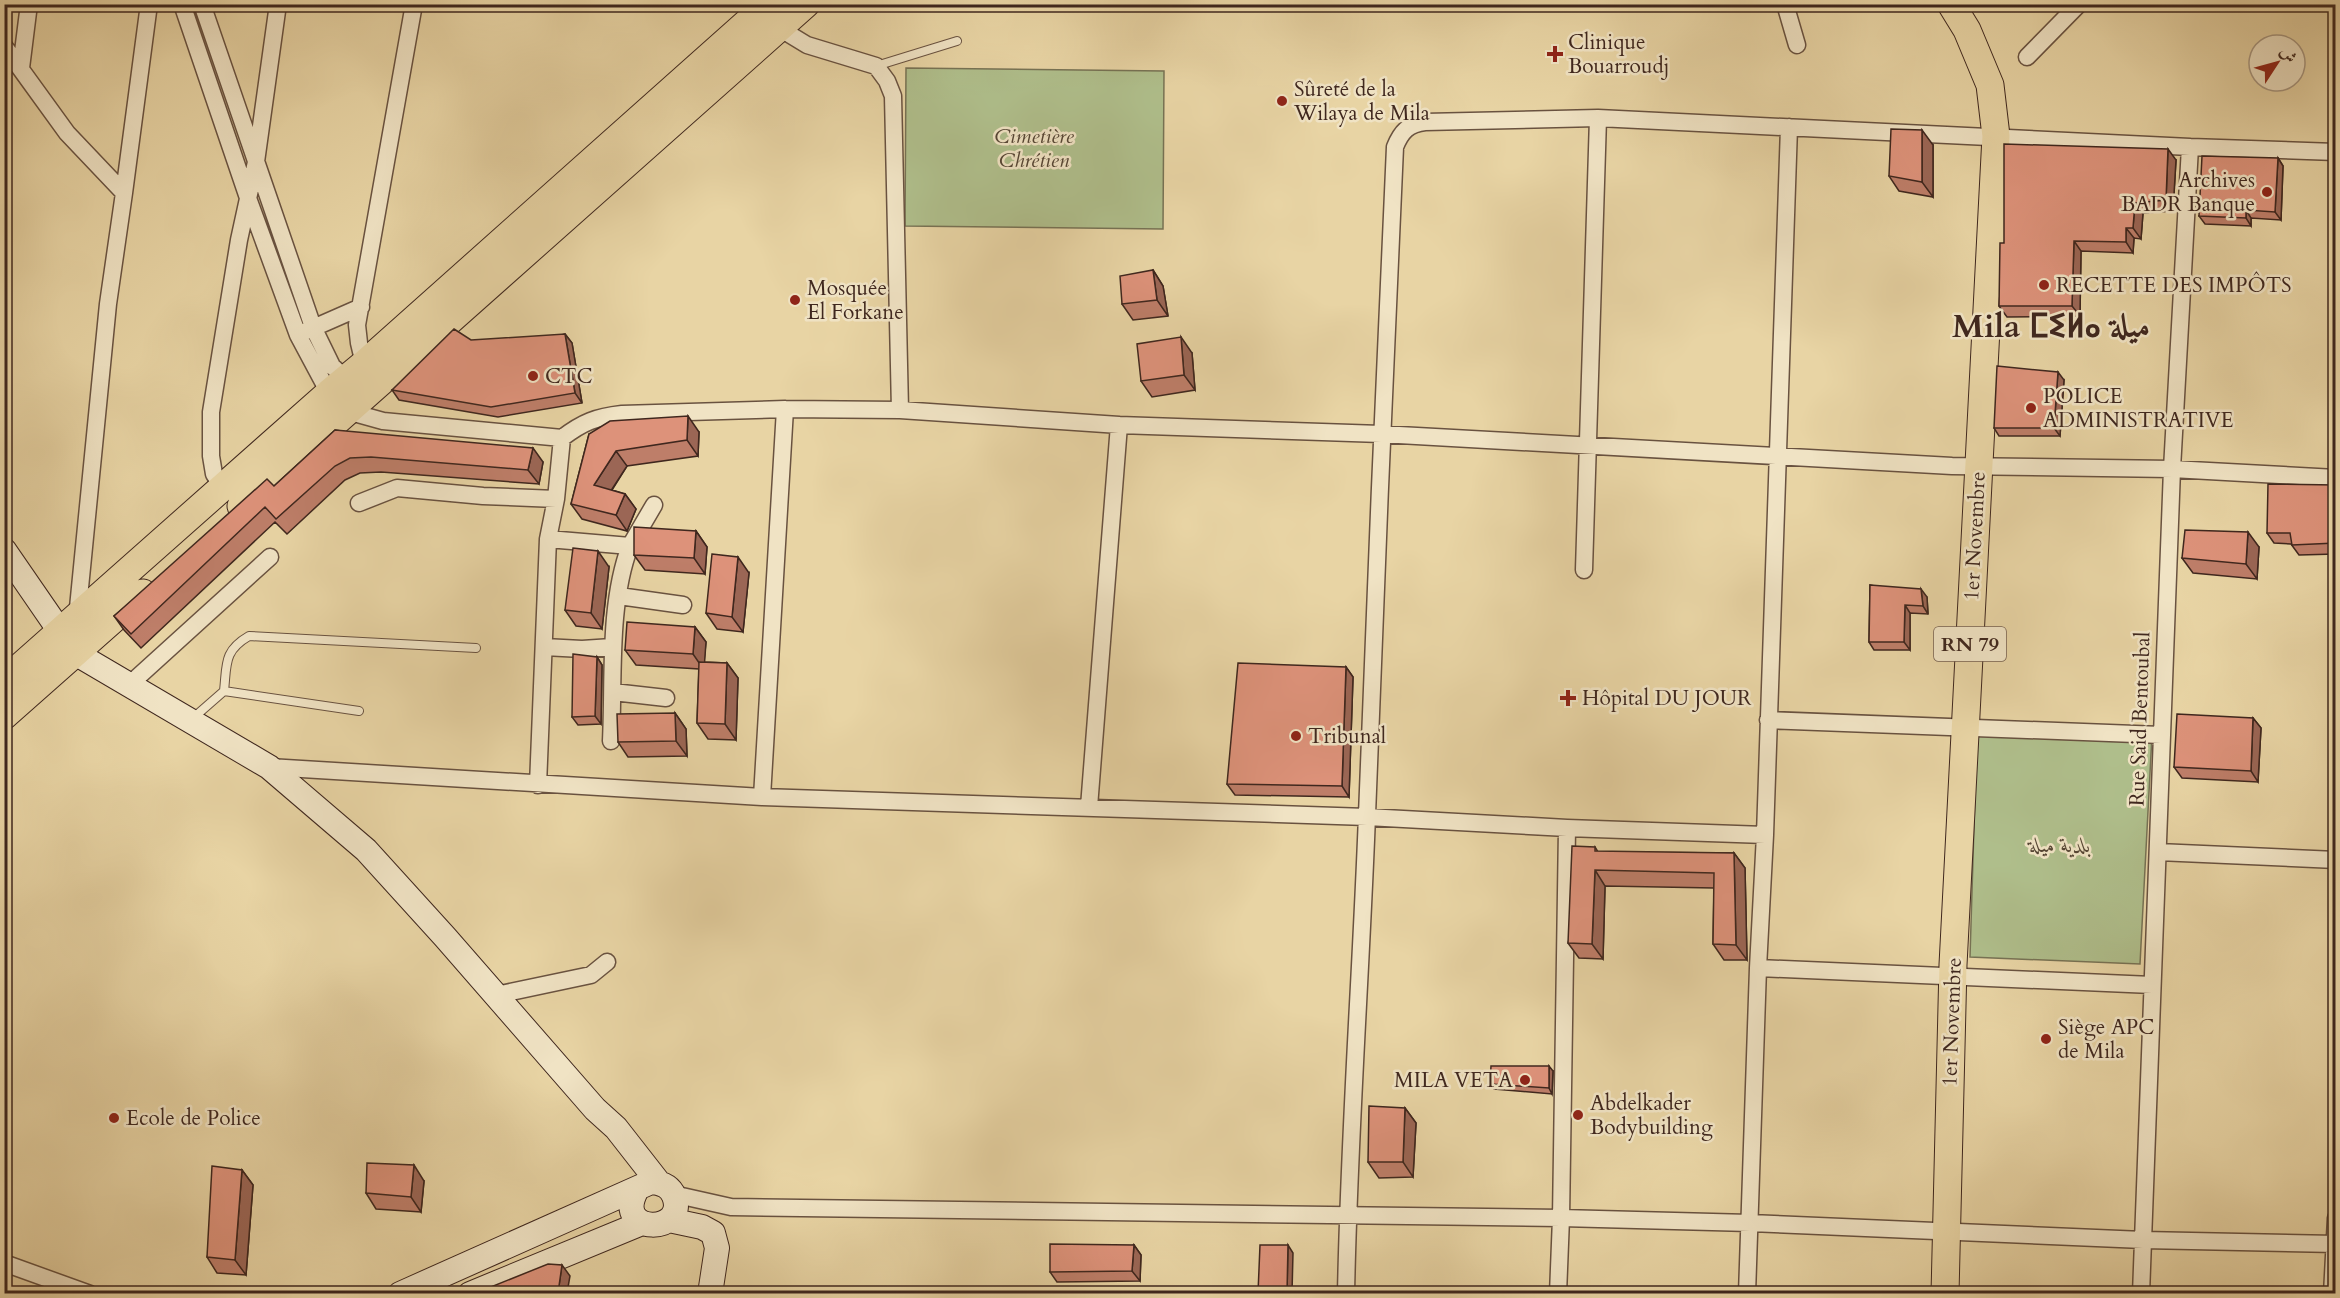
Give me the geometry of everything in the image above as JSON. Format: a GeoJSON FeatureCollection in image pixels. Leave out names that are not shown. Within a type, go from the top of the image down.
{"type":"FeatureCollection","features":[{"type":"Feature","properties":{"kind":"main road"},"geometry":{"type":"LineString","coordinates":[[4,716],[71,635],[223,488],[350,389],[774,16],[806,4]]}},
{"type":"Feature","properties":{"kind":"main road","name":"1er Novembre"},"geometry":{"type":"LineString","coordinates":[[1945,1293],[1953,977],[1996,136],[1990,86],[1966,30],[1951,4]]}},
{"type":"Feature","properties":{"kind":"main road"},"geometry":{"type":"LineString","coordinates":[[224,520],[350,389]]}},
{"type":"Feature","properties":{"kind":"main road"},"geometry":{"type":"LineString","coordinates":[[4,550],[71,635],[129,685],[269,767],[366,850],[596,1109],[616,1128],[651,1189],[675,1208],[669,1220]]}},
{"type":"Feature","properties":{"kind":"main road"},"geometry":{"type":"LineString","coordinates":[[4,681],[163,575]]}},
{"type":"Feature","properties":{"kind":"main road"},"geometry":{"type":"LineString","coordinates":[[651,1189],[631,1204],[636,1218],[642,1223],[656,1226],[669,1220],[702,1227],[713,1233],[717,1248],[710,1293]]}},
{"type":"Feature","properties":{"kind":"main road"},"geometry":{"type":"LineString","coordinates":[[400,1293],[651,1189]]}},
{"type":"Feature","properties":{"kind":"main road"},"geometry":{"type":"LineString","coordinates":[[470,1293],[642,1223]]}},
{"type":"Feature","properties":{"kind":"street"},"geometry":{"type":"LineString","coordinates":[[21,68],[29,4]]}},
{"type":"Feature","properties":{"kind":"street"},"geometry":{"type":"LineString","coordinates":[[71,635],[108,304],[149,4]]}},
{"type":"Feature","properties":{"kind":"street"},"geometry":{"type":"LineString","coordinates":[[182,4],[248,198],[305,331],[350,389],[382,421],[562,438],[580,424],[602,417],[785,409],[900,410],[1119,425],[1381,434],[1979,467],[2172,469],[2336,478]]}},
{"type":"Feature","properties":{"kind":"street"},"geometry":{"type":"LineString","coordinates":[[202,4],[256,162],[305,331]]}},
{"type":"Feature","properties":{"kind":"street"},"geometry":{"type":"LineString","coordinates":[[223,488],[214,474],[211,456],[211,412],[239,240],[256,162],[278,4]]}},
{"type":"Feature","properties":{"kind":"street"},"geometry":{"type":"LineString","coordinates":[[350,389],[358,343],[357,325],[414,4]]}},
{"type":"Feature","properties":{"kind":"street"},"geometry":{"type":"LineString","coordinates":[[1785,4],[1797,45]]}},
{"type":"Feature","properties":{"kind":"street"},"geometry":{"type":"LineString","coordinates":[[2026,57],[2079,4]]}},
{"type":"Feature","properties":{"kind":"street"},"geometry":{"type":"LineString","coordinates":[[774,16],[807,45],[876,66],[887,81],[893,96],[900,410]]}},
{"type":"Feature","properties":{"kind":"street"},"geometry":{"type":"LineString","coordinates":[[4,46],[67,133],[124,193]]}},
{"type":"Feature","properties":{"kind":"street"},"geometry":{"type":"LineString","coordinates":[[1584,570],[1598,118]]}},
{"type":"Feature","properties":{"kind":"street"},"geometry":{"type":"LineString","coordinates":[[1346,1293],[1347,1216],[1367,817],[1381,434],[1395,147],[1402,132],[1415,123],[1425,122],[1598,118],[2336,152]]}},
{"type":"Feature","properties":{"kind":"street"},"geometry":{"type":"LineString","coordinates":[[1747,1293],[1789,127]]}},
{"type":"Feature","properties":{"kind":"street","name":"Rue Said Bentoubal"},"geometry":{"type":"LineString","coordinates":[[2141,1293],[2172,469],[2190,147]]}},
{"type":"Feature","properties":{"kind":"street"},"geometry":{"type":"LineString","coordinates":[[305,331],[326,324],[361,307]]}},
{"type":"Feature","properties":{"kind":"street"},"geometry":{"type":"LineString","coordinates":[[762,797],[785,409]]}},
{"type":"Feature","properties":{"kind":"street"},"geometry":{"type":"LineString","coordinates":[[1089,807],[1119,425]]}},
{"type":"Feature","properties":{"kind":"street"},"geometry":{"type":"LineString","coordinates":[[538,785],[548,538],[556,499],[562,438]]}},
{"type":"Feature","properties":{"kind":"street"},"geometry":{"type":"LineString","coordinates":[[359,503],[398,488],[483,496],[556,499]]}},
{"type":"Feature","properties":{"kind":"street"},"geometry":{"type":"LineString","coordinates":[[611,741],[612,647],[621,569],[630,546],[654,505]]}},
{"type":"Feature","properties":{"kind":"street"},"geometry":{"type":"LineString","coordinates":[[548,538],[630,546]]}},
{"type":"Feature","properties":{"kind":"street"},"geometry":{"type":"LineString","coordinates":[[129,685],[270,557]]}},
{"type":"Feature","properties":{"kind":"street"},"geometry":{"type":"LineString","coordinates":[[619,596],[683,605]]}},
{"type":"Feature","properties":{"kind":"street"},"geometry":{"type":"LineString","coordinates":[[544,647],[612,647]]}},
{"type":"Feature","properties":{"kind":"street"},"geometry":{"type":"LineString","coordinates":[[613,692],[666,698]]}},
{"type":"Feature","properties":{"kind":"street"},"geometry":{"type":"LineString","coordinates":[[1767,720],[2161,735]]}},
{"type":"Feature","properties":{"kind":"street"},"geometry":{"type":"LineString","coordinates":[[269,767],[762,797],[1367,817],[1567,828],[1765,835]]}},
{"type":"Feature","properties":{"kind":"street"},"geometry":{"type":"LineString","coordinates":[[1558,1293],[1567,828]]}},
{"type":"Feature","properties":{"kind":"street"},"geometry":{"type":"LineString","coordinates":[[2158,852],[2336,861]]}},
{"type":"Feature","properties":{"kind":"street"},"geometry":{"type":"LineString","coordinates":[[496,995],[591,975],[607,962]]}},
{"type":"Feature","properties":{"kind":"street"},"geometry":{"type":"LineString","coordinates":[[1758,968],[2152,985]]}},
{"type":"Feature","properties":{"kind":"street"},"geometry":{"type":"LineString","coordinates":[[651,1189],[731,1207],[1561,1218],[1750,1223],[2143,1240],[2335,1244]]}},
{"type":"Feature","properties":{"kind":"street"},"geometry":{"type":"LineString","coordinates":[[713,1233],[731,1207]]}},
{"type":"Feature","properties":{"kind":"street"},"geometry":{"type":"LineString","coordinates":[[2332,1293],[2336,1218]]}},
{"type":"Feature","properties":{"kind":"street"},"geometry":{"type":"LineString","coordinates":[[4,1263],[90,1293]]}},
{"type":"Feature","properties":{"kind":"lane"},"geometry":{"type":"LineString","coordinates":[[876,66],[957,41]]}},
{"type":"Feature","properties":{"kind":"lane"},"geometry":{"type":"LineString","coordinates":[[190,721],[224,691],[229,652],[238,642],[249,636],[476,648]]}},
{"type":"Feature","properties":{"kind":"lane"},"geometry":{"type":"LineString","coordinates":[[224,691],[359,711]]}},
{"type":"Feature","properties":{"kind":"green space","name":"Cimetière Chrétien"},"geometry":{"type":"Polygon","coordinates":[[[906,68],[1164,71],[1163,229],[905,226],[906,68]]]}},
{"type":"Feature","properties":{"kind":"green space","name":"بلدية ميلة"},"geometry":{"type":"Polygon","coordinates":[[[1977,728],[2152,735],[2140,964],[1970,957],[1977,728]]]}},
{"type":"Feature","properties":{"kind":"building"},"geometry":{"type":"Polygon","coordinates":[[[1891,129],[1922,130],[1922,182],[1889,176],[1891,129]]]}},
{"type":"Feature","properties":{"kind":"building"},"geometry":{"type":"Polygon","coordinates":[[[2004,144],[2168,149],[2166,200],[2135,203],[2133,228],[2126,228],[2126,242],[2074,241],[2072,306],[1999,306],[2000,243],[2004,243],[2004,144]]]}},
{"type":"Feature","properties":{"kind":"building"},"geometry":{"type":"Polygon","coordinates":[[[2202,156],[2278,158],[2275,212],[2246,210],[2246,218],[2199,216],[2202,156]]]}},
{"type":"Feature","properties":{"kind":"building"},"geometry":{"type":"Polygon","coordinates":[[[1153,270],[1157,300],[1122,304],[1120,276],[1153,270]]]}},
{"type":"Feature","properties":{"kind":"building"},"geometry":{"type":"Polygon","coordinates":[[[454,329],[471,340],[565,334],[575,393],[491,407],[392,390],[454,329]]]}},
{"type":"Feature","properties":{"kind":"building"},"geometry":{"type":"Polygon","coordinates":[[[1181,337],[1184,375],[1141,381],[1137,344],[1181,337]]]}},
{"type":"Feature","properties":{"kind":"building","name":"POLICE ADMINISTRATIVE"},"geometry":{"type":"Polygon","coordinates":[[[1997,366],[2058,372],[2054,428],[1994,428],[1997,366]]]}},
{"type":"Feature","properties":{"kind":"building"},"geometry":{"type":"Polygon","coordinates":[[[688,416],[687,440],[616,451],[594,485],[625,494],[616,515],[571,504],[589,434],[610,421],[688,416]]]}},
{"type":"Feature","properties":{"kind":"building"},"geometry":{"type":"Polygon","coordinates":[[[335,430],[533,448],[528,470],[371,457],[350,458],[335,466],[276,519],[265,507],[131,634],[114,616],[267,479],[274,486],[335,430]]]}},
{"type":"Feature","properties":{"kind":"building"},"geometry":{"type":"Polygon","coordinates":[[[2268,484],[2336,485],[2336,543],[2292,545],[2290,533],[2267,533],[2268,484]]]}},
{"type":"Feature","properties":{"kind":"building"},"geometry":{"type":"Polygon","coordinates":[[[634,527],[696,531],[694,558],[634,555],[634,527]]]}},
{"type":"Feature","properties":{"kind":"building"},"geometry":{"type":"Polygon","coordinates":[[[2185,530],[2248,532],[2246,564],[2182,558],[2185,530]]]}},
{"type":"Feature","properties":{"kind":"building"},"geometry":{"type":"Polygon","coordinates":[[[573,548],[598,551],[591,613],[565,610],[573,548]]]}},
{"type":"Feature","properties":{"kind":"building"},"geometry":{"type":"Polygon","coordinates":[[[712,554],[738,557],[732,617],[706,613],[712,554]]]}},
{"type":"Feature","properties":{"kind":"building"},"geometry":{"type":"Polygon","coordinates":[[[1870,585],[1921,589],[1923,606],[1905,605],[1904,642],[1869,642],[1870,585]]]}},
{"type":"Feature","properties":{"kind":"building"},"geometry":{"type":"Polygon","coordinates":[[[627,622],[695,627],[693,654],[625,650],[627,622]]]}},
{"type":"Feature","properties":{"kind":"building"},"geometry":{"type":"Polygon","coordinates":[[[573,654],[597,657],[595,716],[572,717],[573,654]]]}},
{"type":"Feature","properties":{"kind":"building"},"geometry":{"type":"Polygon","coordinates":[[[699,662],[727,663],[725,724],[697,723],[699,662]]]}},
{"type":"Feature","properties":{"kind":"building","name":"Tribunal"},"geometry":{"type":"Polygon","coordinates":[[[1238,663],[1346,667],[1342,786],[1227,784],[1238,663]]]}},
{"type":"Feature","properties":{"kind":"building"},"geometry":{"type":"Polygon","coordinates":[[[675,713],[676,741],[618,742],[617,714],[675,713]]]}},
{"type":"Feature","properties":{"kind":"building"},"geometry":{"type":"Polygon","coordinates":[[[2177,714],[2253,718],[2251,771],[2174,767],[2177,714]]]}},
{"type":"Feature","properties":{"kind":"building"},"geometry":{"type":"Polygon","coordinates":[[[1572,846],[1595,847],[1595,851],[1734,853],[1736,945],[1713,944],[1714,873],[1595,870],[1592,944],[1568,943],[1572,846]]]}},
{"type":"Feature","properties":{"kind":"building","name":"MILA VETA"},"geometry":{"type":"Polygon","coordinates":[[[1491,1066],[1549,1066],[1549,1088],[1490,1084],[1491,1066]]]}},
{"type":"Feature","properties":{"kind":"building"},"geometry":{"type":"Polygon","coordinates":[[[1369,1106],[1405,1108],[1403,1162],[1368,1162],[1369,1106]]]}},
{"type":"Feature","properties":{"kind":"building"},"geometry":{"type":"Polygon","coordinates":[[[367,1163],[414,1165],[411,1197],[366,1193],[367,1163]]]}},
{"type":"Feature","properties":{"kind":"building"},"geometry":{"type":"Polygon","coordinates":[[[212,1166],[242,1170],[235,1260],[207,1257],[212,1166]]]}},
{"type":"Feature","properties":{"kind":"building"},"geometry":{"type":"Polygon","coordinates":[[[1050,1244],[1134,1245],[1132,1271],[1050,1272],[1050,1244]]]}},
{"type":"Feature","properties":{"kind":"building"},"geometry":{"type":"Polygon","coordinates":[[[1260,1245],[1288,1245],[1287,1293],[1258,1293],[1260,1245]]]}},
{"type":"Feature","properties":{"kind":"building"},"geometry":{"type":"Polygon","coordinates":[[[548,1264],[562,1265],[558,1293],[476,1293],[548,1264]]]}},
{"type":"Feature","properties":{"kind":"place","name":"Clinique Bouarroudj"},"geometry":{"type":"Point","coordinates":[1555,54]}},
{"type":"Feature","properties":{"kind":"place","name":"Sûreté de la Wilaya de Mila"},"geometry":{"type":"Point","coordinates":[1282,101]}},
{"type":"Feature","properties":{"kind":"place","name":"Archives BADR Banque"},"geometry":{"type":"Point","coordinates":[2267,192]}},
{"type":"Feature","properties":{"kind":"place","name":"RECETTE DES IMPÔTS"},"geometry":{"type":"Point","coordinates":[2044,285]}},
{"type":"Feature","properties":{"kind":"place","name":"Mosquée El Forkane"},"geometry":{"type":"Point","coordinates":[795,300]}},
{"type":"Feature","properties":{"kind":"place","name":"CTC"},"geometry":{"type":"Point","coordinates":[533,376]}},
{"type":"Feature","properties":{"kind":"place","name":"POLICE ADMINISTRATIVE"},"geometry":{"type":"Point","coordinates":[2031,408]}},
{"type":"Feature","properties":{"kind":"place","name":"Hôpital DU JOUR"},"geometry":{"type":"Point","coordinates":[1568,698]}},
{"type":"Feature","properties":{"kind":"place","name":"Tribunal"},"geometry":{"type":"Point","coordinates":[1296,736]}},
{"type":"Feature","properties":{"kind":"place","name":"Siège APC de Mila"},"geometry":{"type":"Point","coordinates":[2046,1039]}},
{"type":"Feature","properties":{"kind":"place","name":"MILA VETA"},"geometry":{"type":"Point","coordinates":[1525,1080]}},
{"type":"Feature","properties":{"kind":"place","name":"Abdelkader Bodybuilding"},"geometry":{"type":"Point","coordinates":[1578,1115]}},
{"type":"Feature","properties":{"kind":"place","name":"Ecole de Police"},"geometry":{"type":"Point","coordinates":[114,1118]}},
{"type":"Feature","properties":{"kind":"district","name":"Mila ⵎⵉⵍⴰ ميلة"},"geometry":{"type":"Point","coordinates":[2051,326]}}]}
